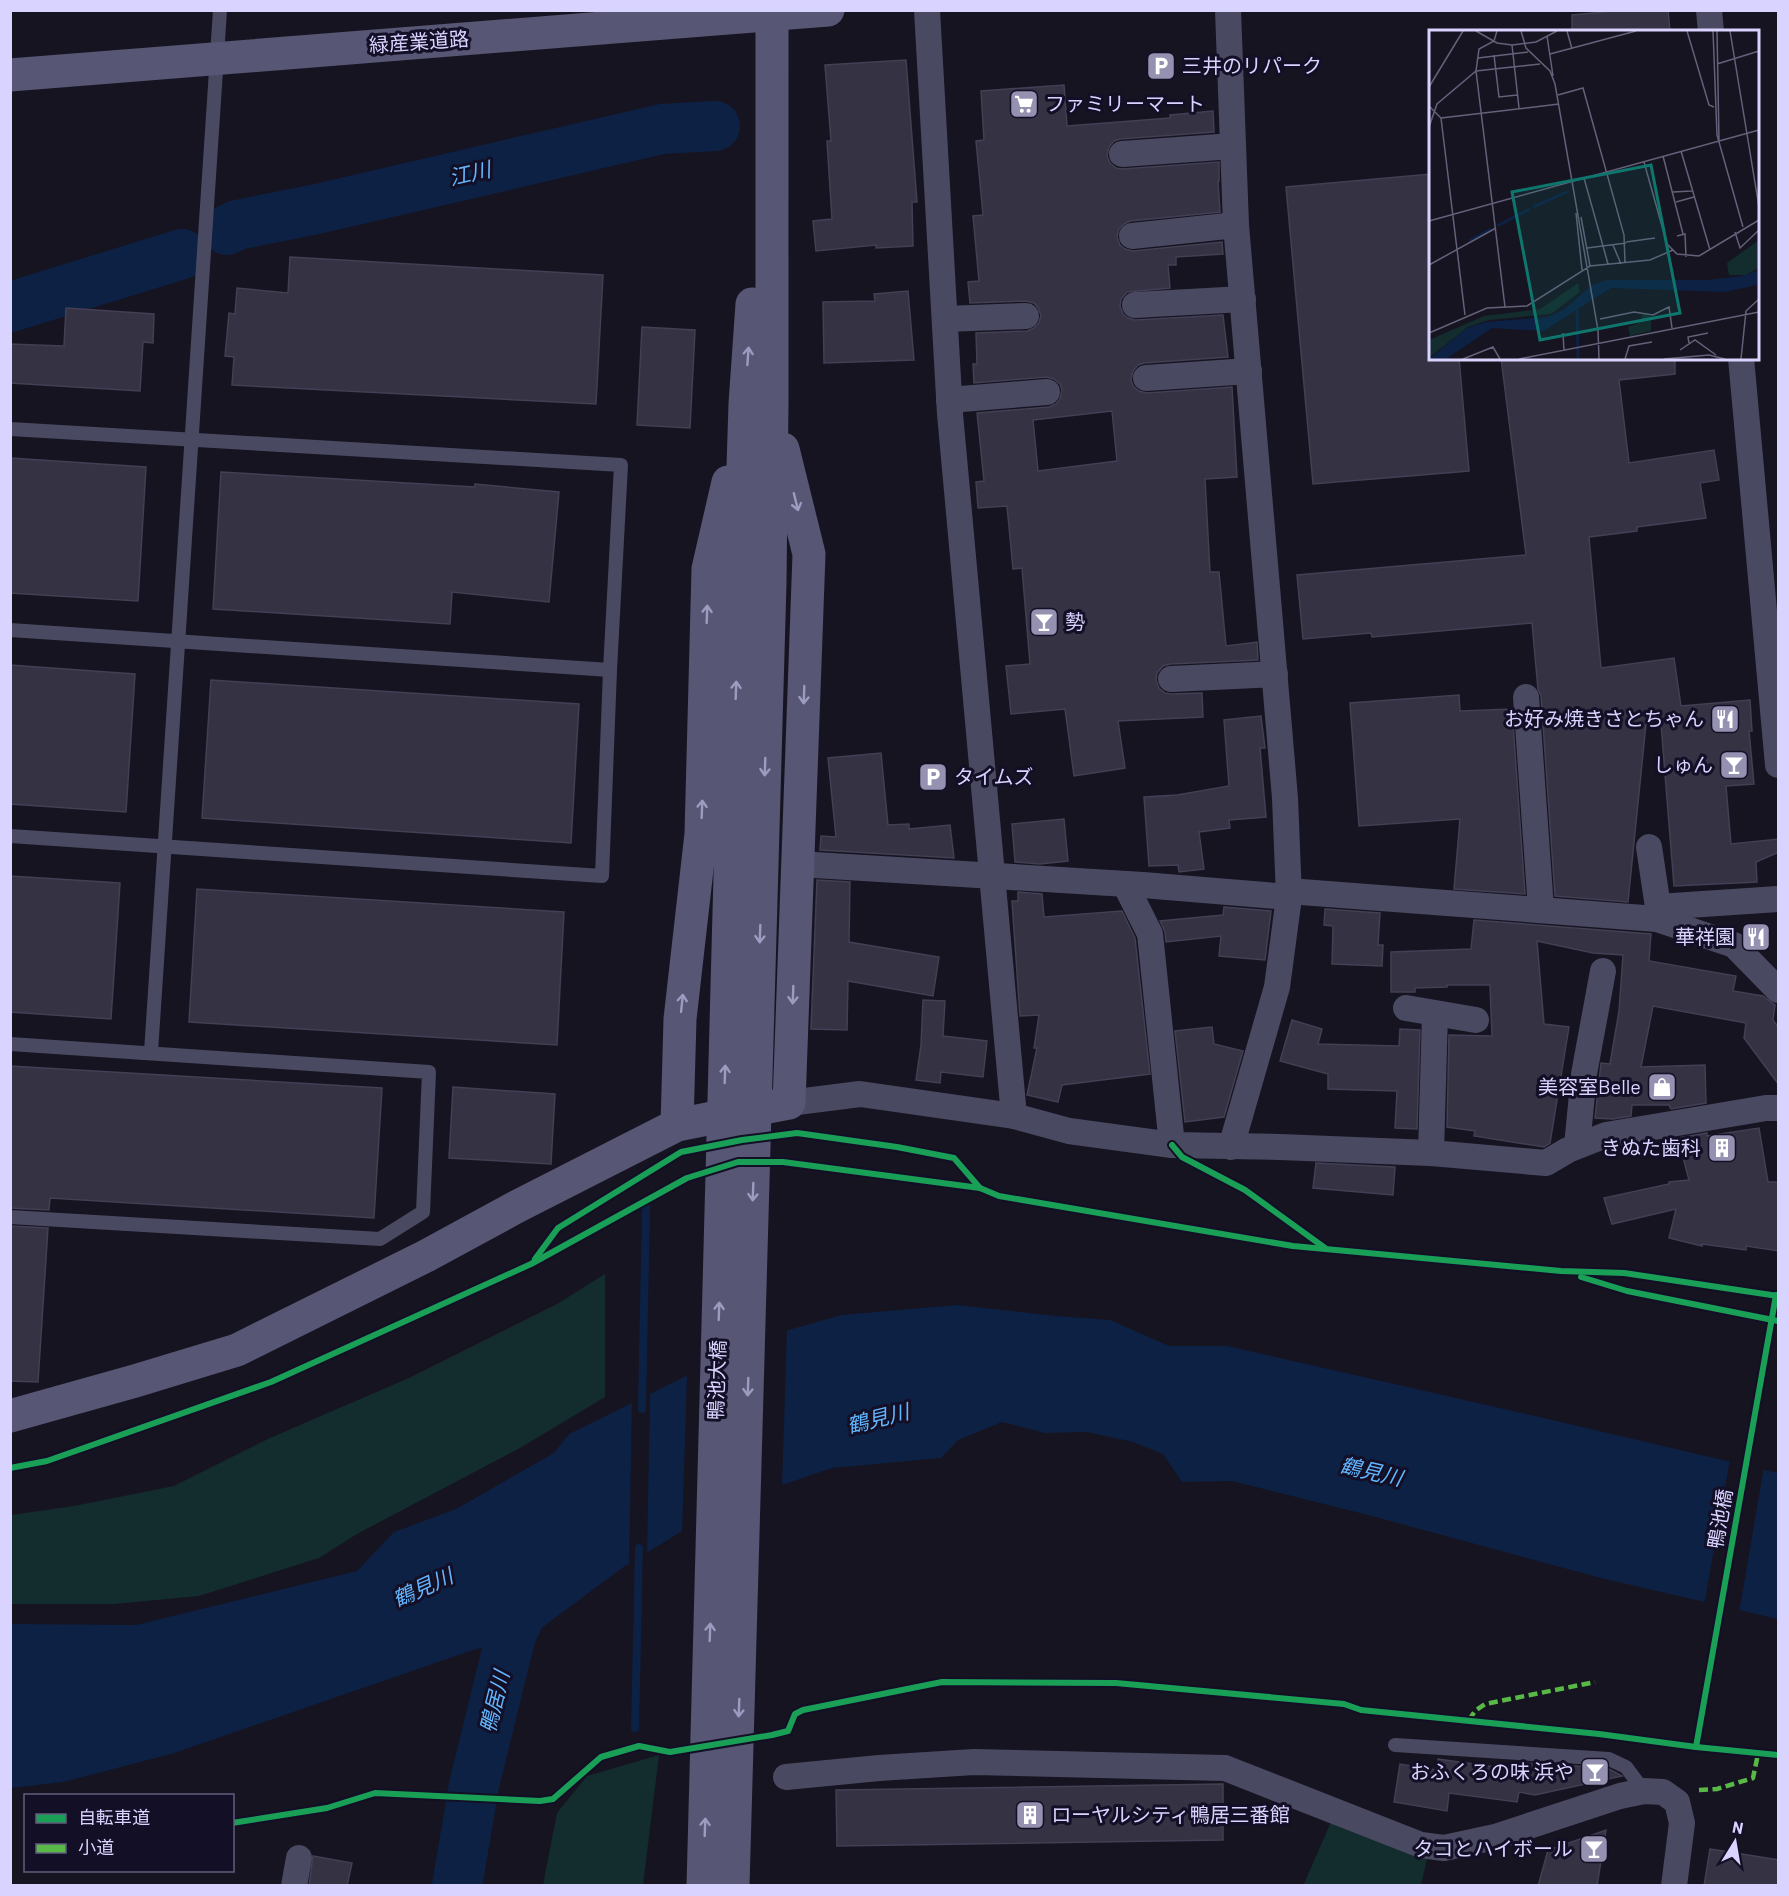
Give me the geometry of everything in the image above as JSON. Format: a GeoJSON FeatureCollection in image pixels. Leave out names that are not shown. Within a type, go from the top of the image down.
{"type":"FeatureCollection","features":[{"type":"Feature","properties":{"kind":"street","name":"緑産業道路"},"geometry":{"type":"LineString","coordinates":[[10,75],[828,10]]}},
{"type":"Feature","properties":{"kind":"street"},"geometry":{"type":"LineString","coordinates":[[927,10],[949,400],[1014,1116]]}},
{"type":"Feature","properties":{"kind":"street"},"geometry":{"type":"LineString","coordinates":[[1228,10],[1236,225],[1285,798],[1289,894],[1277,987],[1231,1147]]}},
{"type":"Feature","properties":{"kind":"street"},"geometry":{"type":"LineString","coordinates":[[1709,10],[1711,30]]}},
{"type":"Feature","properties":{"kind":"street"},"geometry":{"type":"LineString","coordinates":[[746,875],[772,13]]}},
{"type":"Feature","properties":{"kind":"street"},"geometry":{"type":"LineString","coordinates":[[1122,154],[1233,146]]}},
{"type":"Feature","properties":{"kind":"street"},"geometry":{"type":"LineString","coordinates":[[1132,236],[1236,225]]}},
{"type":"Feature","properties":{"kind":"street"},"geometry":{"type":"LineString","coordinates":[[1136,305],[1243,300]]}},
{"type":"Feature","properties":{"kind":"street"},"geometry":{"type":"LineString","coordinates":[[945,319],[1026,316]]}},
{"type":"Feature","properties":{"kind":"street"},"geometry":{"type":"LineString","coordinates":[[1741,360],[1779,765]]}},
{"type":"Feature","properties":{"kind":"street"},"geometry":{"type":"LineString","coordinates":[[1146,378],[1249,371]]}},
{"type":"Feature","properties":{"kind":"street"},"geometry":{"type":"LineString","coordinates":[[949,400],[1047,392]]}},
{"type":"Feature","properties":{"kind":"street"},"geometry":{"type":"LineString","coordinates":[[759,404],[809,554],[789,1103]]}},
{"type":"Feature","properties":{"kind":"street"},"geometry":{"type":"LineString","coordinates":[[677,1125],[680,1019],[701,834],[708,569],[759,404]]}},
{"type":"Feature","properties":{"kind":"street"},"geometry":{"type":"LineString","coordinates":[[1171,678],[1275,674]]}},
{"type":"Feature","properties":{"kind":"street"},"geometry":{"type":"LineString","coordinates":[[1526,697],[1541,909]]}},
{"type":"Feature","properties":{"kind":"street"},"geometry":{"type":"LineString","coordinates":[[1649,847],[1658,913]]}},
{"type":"Feature","properties":{"kind":"street"},"geometry":{"type":"LineString","coordinates":[[798,864],[1541,909],[1658,913],[1779,899]]}},
{"type":"Feature","properties":{"kind":"street","name":"鴨池大橋"},"geometry":{"type":"LineString","coordinates":[[703,1886],[746,875]]}},
{"type":"Feature","properties":{"kind":"street","name":"鴨池大橋"},"geometry":{"type":"LineString","coordinates":[[733,1886],[746,875]]}},
{"type":"Feature","properties":{"kind":"street"},"geometry":{"type":"LineString","coordinates":[[1125,884],[1150,934],[1172,1145]]}},
{"type":"Feature","properties":{"kind":"street"},"geometry":{"type":"LineString","coordinates":[[1658,913],[1734,945],[1779,990]]}},
{"type":"Feature","properties":{"kind":"street"},"geometry":{"type":"LineString","coordinates":[[1577,1146],[1584,1074],[1603,971]]}},
{"type":"Feature","properties":{"kind":"street"},"geometry":{"type":"LineString","coordinates":[[1406,1008],[1476,1020]]}},
{"type":"Feature","properties":{"kind":"street"},"geometry":{"type":"LineString","coordinates":[[1431,1153],[1435,1014]]}},
{"type":"Feature","properties":{"kind":"street"},"geometry":{"type":"LineString","coordinates":[[10,1416],[237,1350],[426,1256],[677,1125],[789,1103],[860,1094],[1014,1116],[1069,1131],[1172,1145],[1280,1146],[1431,1153],[1546,1164],[1577,1146],[1606,1135],[1766,1108],[1779,1108]]}},
{"type":"Feature","properties":{"kind":"street"},"geometry":{"type":"LineString","coordinates":[[786,1777],[974,1762],[1225,1768],[1421,1845],[1444,1848],[1494,1837],[1620,1796],[1644,1791],[1663,1792],[1677,1802],[1682,1823],[1674,1886]]}},
{"type":"Feature","properties":{"kind":"street"},"geometry":{"type":"LineString","coordinates":[[294,1886],[299,1858]]}},
{"type":"Feature","properties":{"kind":"lane"},"geometry":{"type":"LineString","coordinates":[[151,1052],[220,10]]}},
{"type":"Feature","properties":{"kind":"lane"},"geometry":{"type":"LineString","coordinates":[[10,429],[621,465],[609,670],[602,876],[10,836]]}},
{"type":"Feature","properties":{"kind":"lane"},"geometry":{"type":"LineString","coordinates":[[10,630],[609,670]]}},
{"type":"Feature","properties":{"kind":"lane"},"geometry":{"type":"LineString","coordinates":[[10,1044],[429,1072],[423,1212],[380,1239],[10,1217]]}},
{"type":"Feature","properties":{"kind":"lane"},"geometry":{"type":"LineString","coordinates":[[1395,1745],[1609,1759],[1626,1767],[1644,1791]]}},
{"type":"Feature","properties":{"kind":"green space"},"geometry":{"type":"Polygon","coordinates":[[[605,1274],[605,1397],[520,1448],[357,1534],[319,1558],[199,1596],[114,1604],[11,1604],[11,1515],[74,1506],[174,1486],[270,1438],[409,1378],[557,1304],[605,1274]]]}},
{"type":"Feature","properties":{"kind":"green space"},"geometry":{"type":"Polygon","coordinates":[[[659,1755],[643,1885],[543,1885],[557,1813],[587,1776],[659,1755]]]}},
{"type":"Feature","properties":{"kind":"green space"},"geometry":{"type":"Polygon","coordinates":[[[1331,1822],[1427,1859],[1421,1885],[1303,1886],[1331,1822]]]}},
{"type":"Feature","properties":{"kind":"water","name":"鶴見川"},"geometry":{"type":"Polygon","coordinates":[[[957,1305],[1110,1320],[1169,1346],[1227,1346],[1778,1473],[1778,1619],[1601,1578],[1232,1481],[1182,1482],[1163,1454],[1133,1442],[1087,1432],[1045,1433],[1002,1422],[958,1440],[941,1458],[832,1468],[762,1492],[700,1520],[622,1568],[536,1632],[473,1650],[171,1754],[63,1782],[11,1788],[11,1624],[136,1625],[357,1571],[394,1532],[456,1509],[554,1453],[569,1434],[767,1336],[842,1315],[957,1305]]]}},
{"type":"Feature","properties":{"kind":"pier"},"geometry":{"type":"Polygon","coordinates":[[[787,1327],[782,1488],[702,1522],[682,1535],[687,1372],[766,1334],[787,1327]]]}},
{"type":"Feature","properties":{"kind":"pier"},"geometry":{"type":"Polygon","coordinates":[[[650,1390],[647,1556],[629,1567],[632,1399],[650,1390]]]}},
{"type":"Feature","properties":{"kind":"pier"},"geometry":{"type":"Polygon","coordinates":[[[1730,1459],[1764,1467],[1739,1613],[1704,1605],[1730,1459]]]}},
{"type":"Feature","properties":{"kind":"building"},"geometry":{"type":"Polygon","coordinates":[[[1626,10],[1668,10],[1670,30],[1572,30],[1572,15],[1626,10]]]}},
{"type":"Feature","properties":{"kind":"building"},"geometry":{"type":"Polygon","coordinates":[[[906,60],[917,202],[912,202],[913,246],[876,248],[876,245],[816,251],[813,221],[832,219],[827,141],[831,141],[825,65],[906,60]]]}},
{"type":"Feature","properties":{"kind":"building"},"geometry":{"type":"Polygon","coordinates":[[[1064,85],[1067,126],[1170,118],[1170,115],[1213,111],[1214,132],[1120,139],[1114,141],[1109,147],[1107,156],[1110,163],[1122,169],[1219,162],[1220,212],[1130,221],[1119,229],[1117,237],[1120,245],[1133,251],[1222,242],[1223,254],[1176,257],[1176,265],[1168,265],[1170,288],[1127,292],[1121,299],[1120,306],[1123,314],[1135,320],[1223,315],[1228,357],[1144,363],[1138,365],[1133,371],[1131,380],[1133,386],[1139,391],[1147,393],[1232,387],[1237,477],[1205,479],[1210,572],[1219,572],[1226,646],[1257,642],[1258,660],[1163,666],[1157,673],[1156,680],[1159,688],[1171,694],[1202,693],[1203,717],[1118,721],[1125,768],[1074,776],[1065,709],[1011,714],[1006,666],[1030,664],[1022,568],[1013,569],[1007,506],[978,508],[976,482],[984,481],[977,413],[1049,407],[1060,399],[1062,390],[1060,384],[1054,379],[1046,377],[974,383],[973,364],[977,364],[976,333],[1027,331],[1039,323],[1041,315],[1034,303],[1026,301],[970,303],[968,282],[979,281],[973,216],[983,215],[976,141],[984,140],[981,91],[1064,85]],[[1112,411],[1033,420],[1038,471],[1117,461],[1112,411]]]}},
{"type":"Feature","properties":{"kind":"building"},"geometry":{"type":"Polygon","coordinates":[[[1429,174],[1429,360],[1459,360],[1469,471],[1313,484],[1286,187],[1429,174]]]}},
{"type":"Feature","properties":{"kind":"building"},"geometry":{"type":"Polygon","coordinates":[[[290,257],[603,275],[596,404],[232,385],[234,357],[225,356],[229,313],[235,314],[237,288],[288,293],[290,257]]]}},
{"type":"Feature","properties":{"kind":"building"},"geometry":{"type":"Polygon","coordinates":[[[908,291],[914,360],[824,363],[823,302],[875,301],[874,294],[908,291]]]}},
{"type":"Feature","properties":{"kind":"building"},"geometry":{"type":"Polygon","coordinates":[[[66,308],[154,314],[153,343],[143,342],[140,391],[10,383],[10,344],[64,346],[66,308]]]}},
{"type":"Feature","properties":{"kind":"building"},"geometry":{"type":"Polygon","coordinates":[[[642,327],[695,330],[690,428],[637,425],[642,327]]]}},
{"type":"Feature","properties":{"kind":"building"},"geometry":{"type":"Polygon","coordinates":[[[1501,360],[1675,360],[1675,374],[1619,380],[1629,463],[1714,450],[1719,480],[1700,483],[1706,518],[1637,527],[1637,531],[1589,537],[1601,668],[1674,658],[1681,706],[1750,700],[1752,731],[1749,731],[1754,784],[1726,786],[1731,844],[1779,839],[1779,852],[1756,862],[1757,882],[1674,886],[1661,724],[1646,724],[1628,902],[1555,896],[1541,696],[1538,689],[1532,623],[1372,637],[1371,633],[1303,639],[1297,575],[1526,555],[1501,360]]]}},
{"type":"Feature","properties":{"kind":"building"},"geometry":{"type":"Polygon","coordinates":[[[10,458],[146,467],[138,601],[10,593],[10,458]]]}},
{"type":"Feature","properties":{"kind":"building"},"geometry":{"type":"Polygon","coordinates":[[[221,472],[475,487],[475,484],[559,492],[549,602],[452,592],[450,624],[213,609],[221,472]]]}},
{"type":"Feature","properties":{"kind":"building"},"geometry":{"type":"Polygon","coordinates":[[[10,665],[135,674],[126,812],[10,804],[10,665]]]}},
{"type":"Feature","properties":{"kind":"building"},"geometry":{"type":"Polygon","coordinates":[[[211,680],[579,704],[571,843],[202,818],[211,680]]]}},
{"type":"Feature","properties":{"kind":"building"},"geometry":{"type":"Polygon","coordinates":[[[1459,695],[1460,711],[1512,709],[1525,894],[1454,889],[1460,819],[1359,826],[1350,703],[1459,695]]]}},
{"type":"Feature","properties":{"kind":"building"},"geometry":{"type":"Polygon","coordinates":[[[1261,716],[1265,748],[1260,748],[1266,817],[1229,820],[1230,828],[1199,832],[1204,869],[1179,872],[1178,865],[1149,866],[1144,797],[1177,795],[1229,786],[1224,720],[1261,716]]]}},
{"type":"Feature","properties":{"kind":"building"},"geometry":{"type":"Polygon","coordinates":[[[881,753],[888,825],[909,824],[909,829],[950,825],[954,858],[820,850],[821,836],[836,837],[828,758],[881,753]]]}},
{"type":"Feature","properties":{"kind":"building"},"geometry":{"type":"Polygon","coordinates":[[[1064,819],[1068,861],[1040,864],[1015,862],[1012,824],[1064,819]]]}},
{"type":"Feature","properties":{"kind":"building"},"geometry":{"type":"Polygon","coordinates":[[[10,876],[120,883],[111,1019],[10,1012],[10,876]]]}},
{"type":"Feature","properties":{"kind":"building"},"geometry":{"type":"Polygon","coordinates":[[[817,880],[850,882],[849,942],[939,957],[933,996],[848,981],[847,1030],[811,1029],[817,880]]]}},
{"type":"Feature","properties":{"kind":"building"},"geometry":{"type":"Polygon","coordinates":[[[197,889],[564,912],[557,1045],[189,1022],[197,889]]]}},
{"type":"Feature","properties":{"kind":"building"},"geometry":{"type":"Polygon","coordinates":[[[1018,892],[1042,894],[1044,917],[1122,911],[1135,938],[1150,1074],[1062,1085],[1058,1102],[1027,1095],[1037,1048],[1034,1048],[1039,1015],[1020,1016],[1012,901],[1018,901],[1018,892]]]}},
{"type":"Feature","properties":{"kind":"building"},"geometry":{"type":"Polygon","coordinates":[[[1224,907],[1271,911],[1265,960],[1219,956],[1221,936],[1166,942],[1160,921],[1223,915],[1224,907]]]}},
{"type":"Feature","properties":{"kind":"building"},"geometry":{"type":"Polygon","coordinates":[[[1325,909],[1380,913],[1378,945],[1383,945],[1382,966],[1332,964],[1333,926],[1324,925],[1325,909]]]}},
{"type":"Feature","properties":{"kind":"building"},"geometry":{"type":"Polygon","coordinates":[[[1474,920],[1651,934],[1649,961],[1736,976],[1733,991],[1763,996],[1775,1005],[1773,1020],[1779,1028],[1779,1085],[1744,1038],[1746,1023],[1653,1006],[1641,1067],[1705,1065],[1706,1103],[1671,1109],[1669,1105],[1632,1105],[1631,1116],[1613,1119],[1595,1118],[1601,1063],[1610,1064],[1619,1011],[1623,955],[1593,953],[1537,941],[1544,1024],[1569,1027],[1550,1143],[1544,1147],[1474,1136],[1475,1131],[1447,1127],[1449,1035],[1492,1036],[1490,985],[1447,985],[1447,987],[1415,988],[1415,992],[1391,992],[1391,952],[1471,949],[1474,920]]]}},
{"type":"Feature","properties":{"kind":"building"},"geometry":{"type":"Polygon","coordinates":[[[923,1000],[945,1001],[943,1036],[987,1041],[983,1077],[941,1072],[940,1083],[916,1080],[921,1045],[923,1000]]]}},
{"type":"Feature","properties":{"kind":"building"},"geometry":{"type":"Polygon","coordinates":[[[1292,1020],[1322,1029],[1318,1044],[1399,1046],[1400,1029],[1420,1030],[1417,1129],[1395,1128],[1397,1091],[1328,1089],[1328,1074],[1280,1061],[1292,1020]]]}},
{"type":"Feature","properties":{"kind":"building"},"geometry":{"type":"Polygon","coordinates":[[[1212,1027],[1214,1044],[1243,1051],[1224,1117],[1185,1122],[1175,1031],[1212,1027]]]}},
{"type":"Feature","properties":{"kind":"building"},"geometry":{"type":"Polygon","coordinates":[[[10,1066],[382,1088],[374,1218],[50,1198],[49,1210],[10,1208],[10,1066]]]}},
{"type":"Feature","properties":{"kind":"building"},"geometry":{"type":"Polygon","coordinates":[[[453,1087],[555,1094],[551,1164],[449,1158],[453,1087]]]}},
{"type":"Feature","properties":{"kind":"building"},"geometry":{"type":"Polygon","coordinates":[[[1759,1128],[1768,1182],[1779,1182],[1779,1251],[1746,1246],[1746,1250],[1702,1244],[1702,1246],[1669,1238],[1676,1209],[1612,1224],[1604,1198],[1669,1184],[1669,1182],[1689,1180],[1678,1138],[1759,1128]]]}},
{"type":"Feature","properties":{"kind":"building"},"geometry":{"type":"Polygon","coordinates":[[[1316,1163],[1395,1167],[1393,1195],[1313,1188],[1316,1163]]]}},
{"type":"Feature","properties":{"kind":"building"},"geometry":{"type":"Polygon","coordinates":[[[10,1226],[48,1228],[38,1382],[10,1381],[10,1226]]]}},
{"type":"Feature","properties":{"kind":"building"},"geometry":{"type":"Polygon","coordinates":[[[1438,1759],[1524,1771],[1526,1763],[1607,1768],[1622,1776],[1535,1795],[1519,1792],[1517,1802],[1449,1793],[1447,1811],[1394,1802],[1400,1764],[1436,1770],[1438,1759]]]}},
{"type":"Feature","properties":{"kind":"building","name":"ローヤルシティ鴨居三番館"},"geometry":{"type":"Polygon","coordinates":[[[1223,1784],[1223,1840],[837,1846],[836,1790],[1223,1784]]]}},
{"type":"Feature","properties":{"kind":"building"},"geometry":{"type":"Polygon","coordinates":[[[1606,1830],[1597,1886],[1538,1886],[1548,1850],[1606,1830]]]}},
{"type":"Feature","properties":{"kind":"building"},"geometry":{"type":"Polygon","coordinates":[[[1710,1849],[1779,1860],[1779,1886],[1704,1886],[1710,1849]]]}},
{"type":"Feature","properties":{"kind":"building"},"geometry":{"type":"Polygon","coordinates":[[[313,1856],[352,1863],[347,1886],[309,1886],[313,1856]]]}},
{"type":"Feature","properties":{"kind":"waterway","name":"江川"},"geometry":{"type":"LineString","coordinates":[[227,230],[237,225],[317,209],[662,129],[715,126]]}},
{"type":"Feature","properties":{"kind":"waterway","name":"江川"},"geometry":{"type":"LineString","coordinates":[[10,307],[182,254]]}},
{"type":"Feature","properties":{"kind":"waterway"},"geometry":{"type":"LineString","coordinates":[[642,1409],[646,1206]]}},
{"type":"Feature","properties":{"kind":"waterway"},"geometry":{"type":"LineString","coordinates":[[635,1728],[639,1548]]}},
{"type":"Feature","properties":{"kind":"waterway","name":"鴨居川"},"geometry":{"type":"LineString","coordinates":[[457,1886],[474,1785],[511,1635],[537,1579]]}},
{"type":"Feature","properties":{"kind":"marked path"},"geometry":{"type":"LineString","coordinates":[[1469,1720],[1475,1711],[1485,1704],[1595,1682]]}},
{"type":"Feature","properties":{"kind":"marked path"},"geometry":{"type":"LineString","coordinates":[[1699,1790],[1717,1789],[1753,1778],[1758,1754]]}},
{"type":"Feature","properties":{"kind":"cycle path"},"geometry":{"type":"LineString","coordinates":[[535,1259],[558,1228],[681,1152],[742,1140],[797,1133],[897,1147],[954,1158],[980,1188]]}},
{"type":"Feature","properties":{"kind":"cycle path"},"geometry":{"type":"LineString","coordinates":[[1172,1145],[1182,1157],[1245,1190],[1325,1248]]}},
{"type":"Feature","properties":{"kind":"cycle path"},"geometry":{"type":"LineString","coordinates":[[10,1468],[47,1461],[271,1382],[531,1264],[687,1178],[738,1162],[783,1162],[980,1188],[999,1196],[1293,1246],[1561,1271],[1624,1273],[1778,1296]]}},
{"type":"Feature","properties":{"kind":"cycle path"},"geometry":{"type":"LineString","coordinates":[[1581,1277],[1627,1291],[1778,1321]]}},
{"type":"Feature","properties":{"kind":"cycle path","name":"鴨池橋"},"geometry":{"type":"LineString","coordinates":[[1696,1747],[1776,1295]]}},
{"type":"Feature","properties":{"kind":"cycle path"},"geometry":{"type":"LineString","coordinates":[[234,1823],[327,1808],[375,1793],[540,1801],[553,1799],[601,1757],[639,1746],[670,1752],[772,1735],[788,1731],[795,1714],[803,1710],[942,1682],[1116,1683],[1344,1704],[1361,1710],[1778,1755]]}},
{"type":"Feature","properties":{"kind":"place","name":"三井のリパーク"},"geometry":{"type":"Point","coordinates":[1161,66]}},
{"type":"Feature","properties":{"kind":"place","name":"ファミリーマート"},"geometry":{"type":"Point","coordinates":[1024,104]}},
{"type":"Feature","properties":{"kind":"place","name":"勢"},"geometry":{"type":"Point","coordinates":[1044,622]}},
{"type":"Feature","properties":{"kind":"place","name":"お好み焼きさとちゃん"},"geometry":{"type":"Point","coordinates":[1725,719]}},
{"type":"Feature","properties":{"kind":"place","name":"しゅん"},"geometry":{"type":"Point","coordinates":[1734,765]}},
{"type":"Feature","properties":{"kind":"place","name":"タイムズ"},"geometry":{"type":"Point","coordinates":[933,777]}},
{"type":"Feature","properties":{"kind":"place","name":"華祥園"},"geometry":{"type":"Point","coordinates":[1756,937]}},
{"type":"Feature","properties":{"kind":"place","name":"美容室Belle"},"geometry":{"type":"Point","coordinates":[1662,1087]}},
{"type":"Feature","properties":{"kind":"place","name":"きぬた歯科"},"geometry":{"type":"Point","coordinates":[1722,1148]}},
{"type":"Feature","properties":{"kind":"place","name":"おふくろの味 浜や"},"geometry":{"type":"Point","coordinates":[1595,1772]}},
{"type":"Feature","properties":{"kind":"place","name":"ローヤルシティ鴨居三番館"},"geometry":{"type":"Point","coordinates":[1030,1815]}},
{"type":"Feature","properties":{"kind":"place","name":"タコとハイボール"},"geometry":{"type":"Point","coordinates":[1594,1849]}}]}
